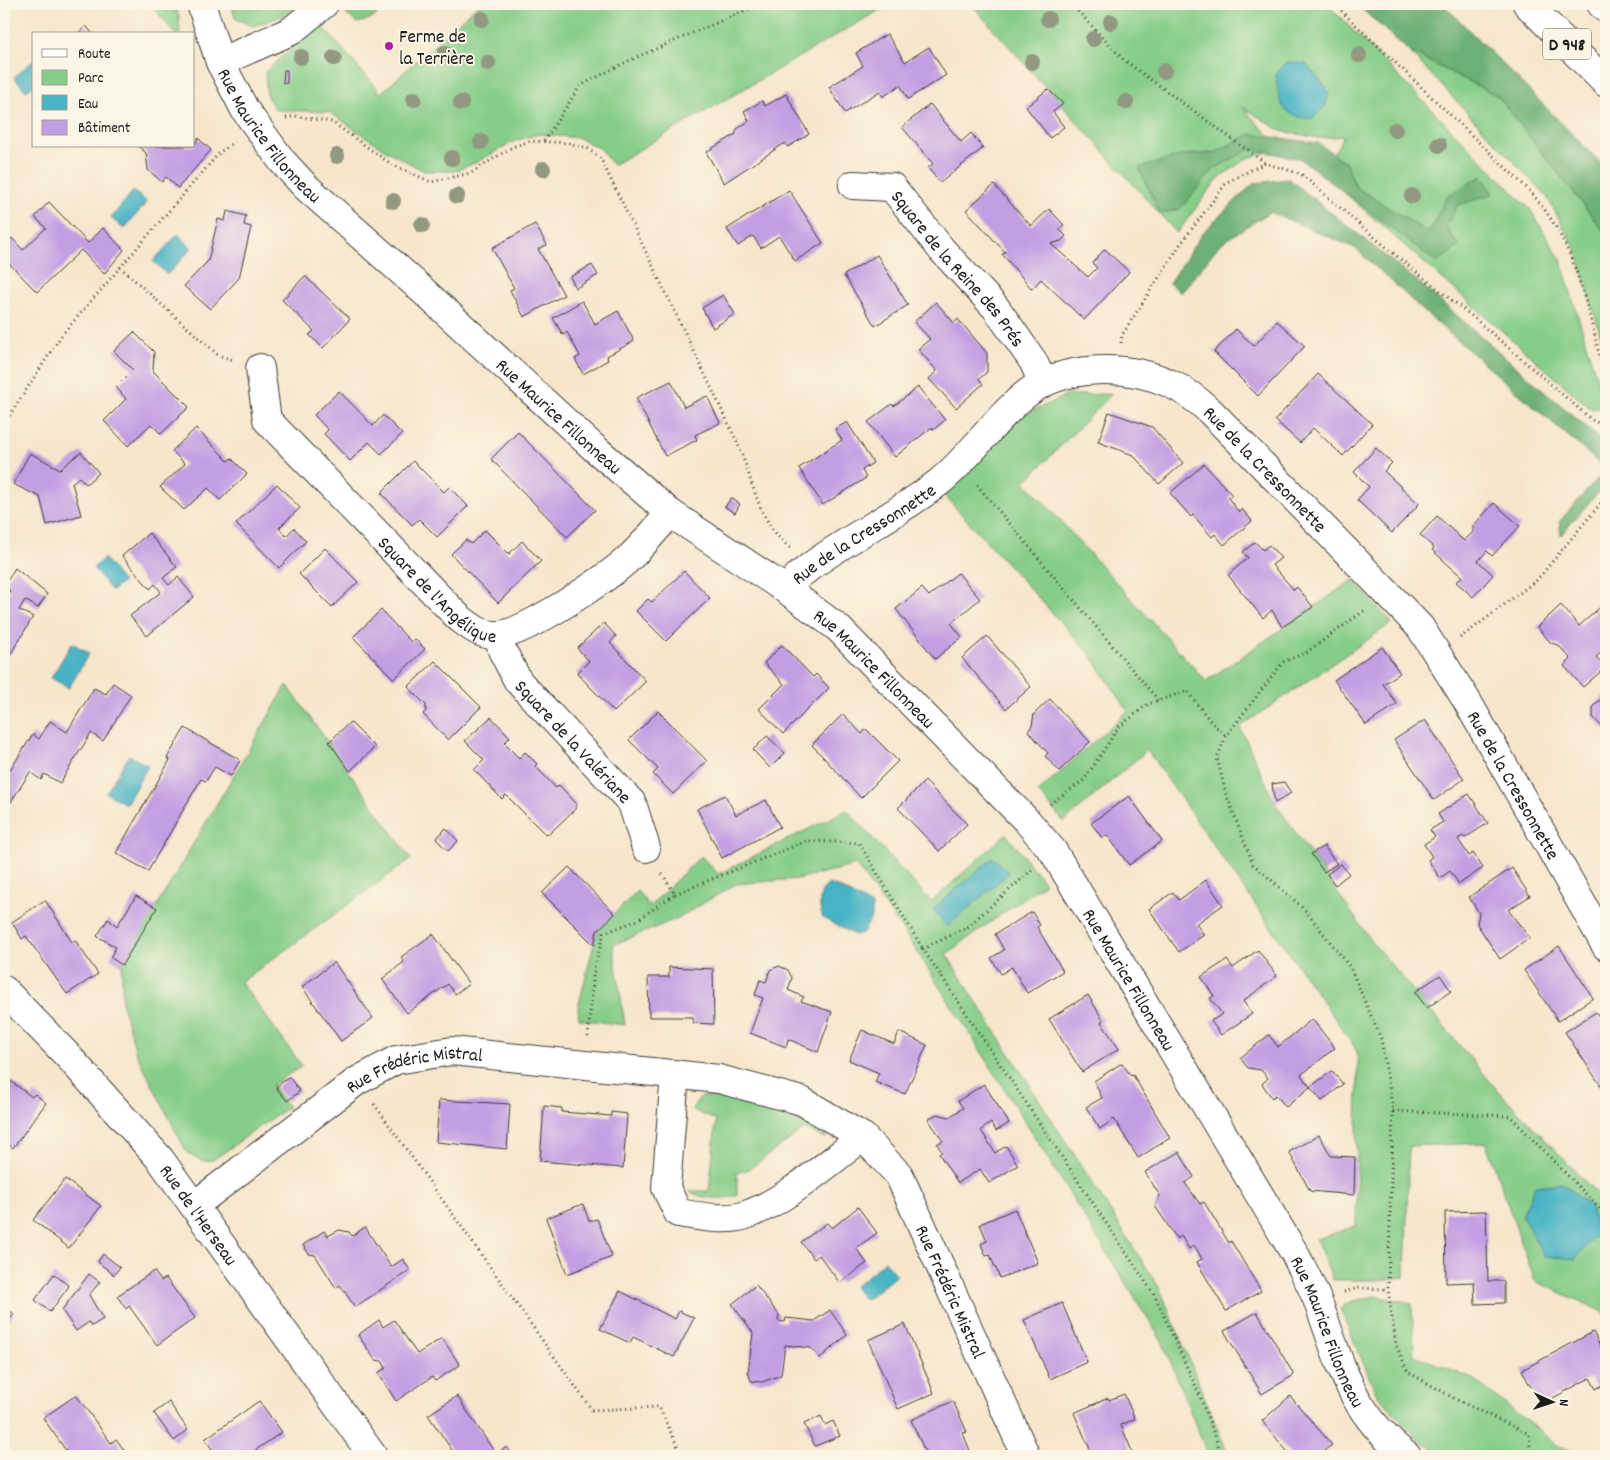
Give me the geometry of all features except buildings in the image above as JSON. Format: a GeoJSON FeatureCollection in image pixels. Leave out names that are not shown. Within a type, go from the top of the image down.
{"type":"FeatureCollection","features":[{"type":"Feature","properties":{"kind":"main road","name":"Rue Maurice Fillonneau"},"geometry":{"type":"LineString","coordinates":[[201,4],[220,62],[245,110],[282,161],[306,187],[420,288],[592,446],[670,513],[788,591],[838,628],[868,656],[1028,822],[1053,852],[1290,1245],[1318,1300],[1346,1381],[1358,1404],[1370,1422],[1407,1456]]}},
{"type":"Feature","properties":{"kind":"main road"},"geometry":{"type":"LineString","coordinates":[[220,62],[290,31],[324,4]]}},
{"type":"Feature","properties":{"kind":"main road","name":"D 948"},"geometry":{"type":"LineString","coordinates":[[1527,4],[1606,83]]}},
{"type":"Feature","properties":{"kind":"main road","name":"D 948"},"geometry":{"type":"LineString","coordinates":[[1601,4],[1606,9]]}},
{"type":"Feature","properties":{"kind":"main road","name":"Square de la Reine des Prés"},"geometry":{"type":"LineString","coordinates":[[853,185],[892,187],[942,250],[996,308],[1033,361],[1043,383]]}},
{"type":"Feature","properties":{"kind":"main road","name":"Square de l'Angélique"},"geometry":{"type":"LineString","coordinates":[[260,368],[267,420],[458,617],[477,632],[499,636],[522,628],[547,615],[626,561],[670,513]]}},
{"type":"Feature","properties":{"kind":"main road","name":"Rue de la Cressonnette"},"geometry":{"type":"LineString","coordinates":[[788,591],[797,577],[840,545],[908,504],[939,482],[959,464],[1009,409],[1027,393],[1043,383],[1077,373],[1117,371],[1138,374],[1171,384],[1190,395],[1212,412],[1420,627],[1438,653],[1606,946]]}},
{"type":"Feature","properties":{"kind":"main road","name":"Square de la Valériane"},"geometry":{"type":"LineString","coordinates":[[499,636],[502,650],[518,681],[632,803],[646,848]]}},
{"type":"Feature","properties":{"kind":"main road","name":"Rue de l'Herseau"},"geometry":{"type":"LineString","coordinates":[[4,990],[67,1055],[160,1159],[195,1205],[366,1454]]}},
{"type":"Feature","properties":{"kind":"main road","name":"Rue Frédéric Mistral"},"geometry":{"type":"LineString","coordinates":[[195,1205],[358,1081],[396,1060],[452,1050],[720,1078],[802,1100],[863,1137],[899,1175],[1026,1456]]}},
{"type":"Feature","properties":{"kind":"main road"},"geometry":{"type":"LineString","coordinates":[[675,1074],[666,1188],[678,1213],[711,1218],[745,1216],[795,1189],[863,1137]]}},
{"type":"Feature","properties":{"kind":"path"},"geometry":{"type":"LineString","coordinates":[[544,141],[580,86],[628,61],[760,4]]}},
{"type":"Feature","properties":{"kind":"path"},"geometry":{"type":"LineString","coordinates":[[1071,4],[1124,60],[1265,163],[1301,174],[1400,259],[1473,317],[1592,420],[1606,427]]}},
{"type":"Feature","properties":{"kind":"path"},"geometry":{"type":"LineString","coordinates":[[1334,4],[1529,190],[1553,221],[1569,254],[1582,291],[1606,382]]}},
{"type":"Feature","properties":{"kind":"path"},"geometry":{"type":"LineString","coordinates":[[1117,371],[1122,336],[1178,246],[1227,182],[1265,163]]}},
{"type":"Feature","properties":{"kind":"path"},"geometry":{"type":"LineString","coordinates":[[120,267],[218,355],[260,368]]}},
{"type":"Feature","properties":{"kind":"path"},"geometry":{"type":"LineString","coordinates":[[959,464],[1158,700]]}},
{"type":"Feature","properties":{"kind":"path"},"geometry":{"type":"LineString","coordinates":[[1438,653],[1537,580],[1606,497]]}},
{"type":"Feature","properties":{"kind":"path"},"geometry":{"type":"LineString","coordinates":[[1388,594],[1308,652],[1283,662],[1226,736],[1217,758],[1226,794],[1253,864],[1304,908],[1350,967],[1381,1039],[1394,1111],[1388,1289],[1396,1344],[1408,1372],[1457,1400],[1529,1434],[1531,1456]]}},
{"type":"Feature","properties":{"kind":"path"},"geometry":{"type":"LineString","coordinates":[[1028,822],[1084,780],[1119,727],[1148,704],[1187,690],[1212,723],[1226,736]]}},
{"type":"Feature","properties":{"kind":"path"},"geometry":{"type":"LineString","coordinates":[[586,1065],[594,968],[604,933],[636,921],[675,894],[807,841],[859,843],[923,949],[1155,1296],[1200,1396],[1222,1456]]}},
{"type":"Feature","properties":{"kind":"path"},"geometry":{"type":"LineString","coordinates":[[646,848],[675,894]]}},
{"type":"Feature","properties":{"kind":"path"},"geometry":{"type":"LineString","coordinates":[[923,949],[966,928],[1053,852]]}},
{"type":"Feature","properties":{"kind":"path"},"geometry":{"type":"LineString","coordinates":[[358,1081],[592,1410],[659,1407],[682,1456]]}},
{"type":"Feature","properties":{"kind":"path"},"geometry":{"type":"LineString","coordinates":[[1394,1111],[1510,1116],[1606,1216]]}},
{"type":"Feature","properties":{"kind":"path"},"geometry":{"type":"LineString","coordinates":[[1318,1300],[1358,1288],[1388,1289]]}},
{"type":"Feature","properties":{"kind":"green space"},"geometry":{"type":"Polygon","coordinates":[[[151,4],[174,4],[179,16],[180,32],[173,32],[151,4]]]}},
{"type":"Feature","properties":{"kind":"green space"},"geometry":{"type":"Polygon","coordinates":[[[230,4],[309,4],[253,26],[236,19],[230,4]]]}},
{"type":"Feature","properties":{"kind":"green space"},"geometry":{"type":"Polygon","coordinates":[[[343,4],[388,4],[373,18],[358,23],[346,14],[343,4]]]}},
{"type":"Feature","properties":{"kind":"green space"},"geometry":{"type":"Polygon","coordinates":[[[479,4],[890,4],[613,165],[599,148],[579,138],[540,134],[517,140],[477,162],[455,171],[424,171],[387,151],[329,112],[276,110],[267,97],[265,72],[300,40],[322,26],[381,93],[479,4]]]}},
{"type":"Feature","properties":{"kind":"green space"},"geometry":{"type":"Polygon","coordinates":[[[971,4],[1327,4],[1530,209],[1561,260],[1606,409],[1590,408],[1322,173],[1344,136],[1319,138],[1281,131],[1241,106],[1281,148],[1245,159],[1216,181],[1177,233],[971,4]]]}},
{"type":"Feature","properties":{"kind":"green space"},"geometry":{"type":"Polygon","coordinates":[[[1356,4],[1443,4],[1606,168],[1606,234],[1498,96],[1410,52],[1356,4]]]}},
{"type":"Feature","properties":{"kind":"green space"},"geometry":{"type":"Polygon","coordinates":[[[1410,52],[1498,96],[1606,234],[1606,354],[1576,250],[1547,197],[1410,52]]]}},
{"type":"Feature","properties":{"kind":"green space"},"geometry":{"type":"Polygon","coordinates":[[[1250,134],[1318,143],[1346,163],[1356,187],[1429,233],[1447,196],[1482,176],[1493,194],[1458,205],[1446,226],[1459,246],[1437,263],[1301,159],[1250,149],[1214,169],[1180,209],[1160,214],[1139,168],[1183,155],[1214,153],[1250,134]]]}},
{"type":"Feature","properties":{"kind":"green space"},"geometry":{"type":"Polygon","coordinates":[[[1289,179],[1418,282],[1606,444],[1606,469],[1427,314],[1355,248],[1270,212],[1220,244],[1181,293],[1169,283],[1204,231],[1254,183],[1289,179]]]}},
{"type":"Feature","properties":{"kind":"green space"},"geometry":{"type":"Polygon","coordinates":[[[1112,394],[1025,482],[1206,681],[1353,580],[1392,623],[1240,727],[1275,803],[1372,942],[1494,1086],[1606,1203],[1606,1320],[1602,1311],[1535,1281],[1486,1143],[1409,1146],[1405,1277],[1380,1280],[1333,1280],[1316,1239],[1356,1226],[1358,1055],[1354,1046],[1147,750],[1064,822],[1038,792],[1128,711],[1090,654],[943,494],[1020,417],[1068,395],[1112,394]]]}},
{"type":"Feature","properties":{"kind":"green space"},"geometry":{"type":"Polygon","coordinates":[[[1606,469],[1606,483],[1561,535],[1559,522],[1606,469]]]}},
{"type":"Feature","properties":{"kind":"green space"},"geometry":{"type":"Polygon","coordinates":[[[287,685],[411,859],[241,982],[302,1066],[272,1085],[288,1107],[213,1160],[202,1161],[187,1153],[137,1055],[122,1004],[122,965],[287,685]]]}},
{"type":"Feature","properties":{"kind":"green space"},"geometry":{"type":"Polygon","coordinates":[[[847,810],[931,902],[1006,834],[1045,883],[946,954],[1160,1289],[1229,1456],[1208,1456],[1163,1343],[979,1048],[910,941],[856,865],[797,879],[736,884],[678,918],[613,945],[625,1025],[579,1019],[578,1008],[597,931],[637,891],[650,906],[701,856],[718,874],[847,810]]]}},
{"type":"Feature","properties":{"kind":"green space"},"geometry":{"type":"Polygon","coordinates":[[[705,1095],[737,1101],[781,1114],[825,1133],[826,1138],[804,1129],[749,1169],[737,1173],[737,1195],[719,1198],[694,1194],[689,1191],[709,1191],[716,1120],[692,1110],[697,1101],[705,1095]]]}},
{"type":"Feature","properties":{"kind":"green space"},"geometry":{"type":"Polygon","coordinates":[[[1375,1296],[1412,1303],[1414,1355],[1473,1379],[1557,1445],[1573,1451],[1606,1452],[1606,1456],[1448,1456],[1420,1441],[1376,1393],[1340,1309],[1350,1302],[1375,1296]]]}},
{"type":"Feature","properties":{"kind":"water"},"geometry":{"type":"Polygon","coordinates":[[[32,62],[32,86],[26,91],[14,77],[32,62]]]}},
{"type":"Feature","properties":{"kind":"water"},"geometry":{"type":"Polygon","coordinates":[[[1287,62],[1306,64],[1329,91],[1326,105],[1312,119],[1287,111],[1280,100],[1276,74],[1287,62]]]}},
{"type":"Feature","properties":{"kind":"water"},"geometry":{"type":"Polygon","coordinates":[[[133,191],[147,202],[124,229],[111,218],[133,191]]]}},
{"type":"Feature","properties":{"kind":"water"},"geometry":{"type":"Polygon","coordinates":[[[178,234],[192,248],[167,275],[153,261],[178,234]]]}},
{"type":"Feature","properties":{"kind":"water"},"geometry":{"type":"Polygon","coordinates":[[[104,558],[123,582],[112,591],[93,568],[104,558]]]}},
{"type":"Feature","properties":{"kind":"water"},"geometry":{"type":"Polygon","coordinates":[[[72,643],[89,653],[69,688],[51,678],[72,643]]]}},
{"type":"Feature","properties":{"kind":"water"},"geometry":{"type":"Polygon","coordinates":[[[129,755],[148,766],[126,804],[106,793],[129,755]]]}},
{"type":"Feature","properties":{"kind":"water"},"geometry":{"type":"Polygon","coordinates":[[[993,858],[1009,873],[947,927],[933,909],[993,858]]]}},
{"type":"Feature","properties":{"kind":"water"},"geometry":{"type":"Polygon","coordinates":[[[829,884],[872,906],[872,916],[863,933],[855,935],[823,918],[820,900],[825,887],[829,884]]]}},
{"type":"Feature","properties":{"kind":"water"},"geometry":{"type":"Polygon","coordinates":[[[1562,1183],[1589,1205],[1598,1233],[1575,1259],[1544,1256],[1522,1216],[1535,1186],[1562,1183]]]}},
{"type":"Feature","properties":{"kind":"water"},"geometry":{"type":"Polygon","coordinates":[[[885,1261],[897,1275],[865,1300],[854,1287],[885,1261]]]}},
{"type":"Feature","properties":{"kind":"place","name":"Ferme de la Terrière"},"geometry":{"type":"Point","coordinates":[389,46]}}]}
